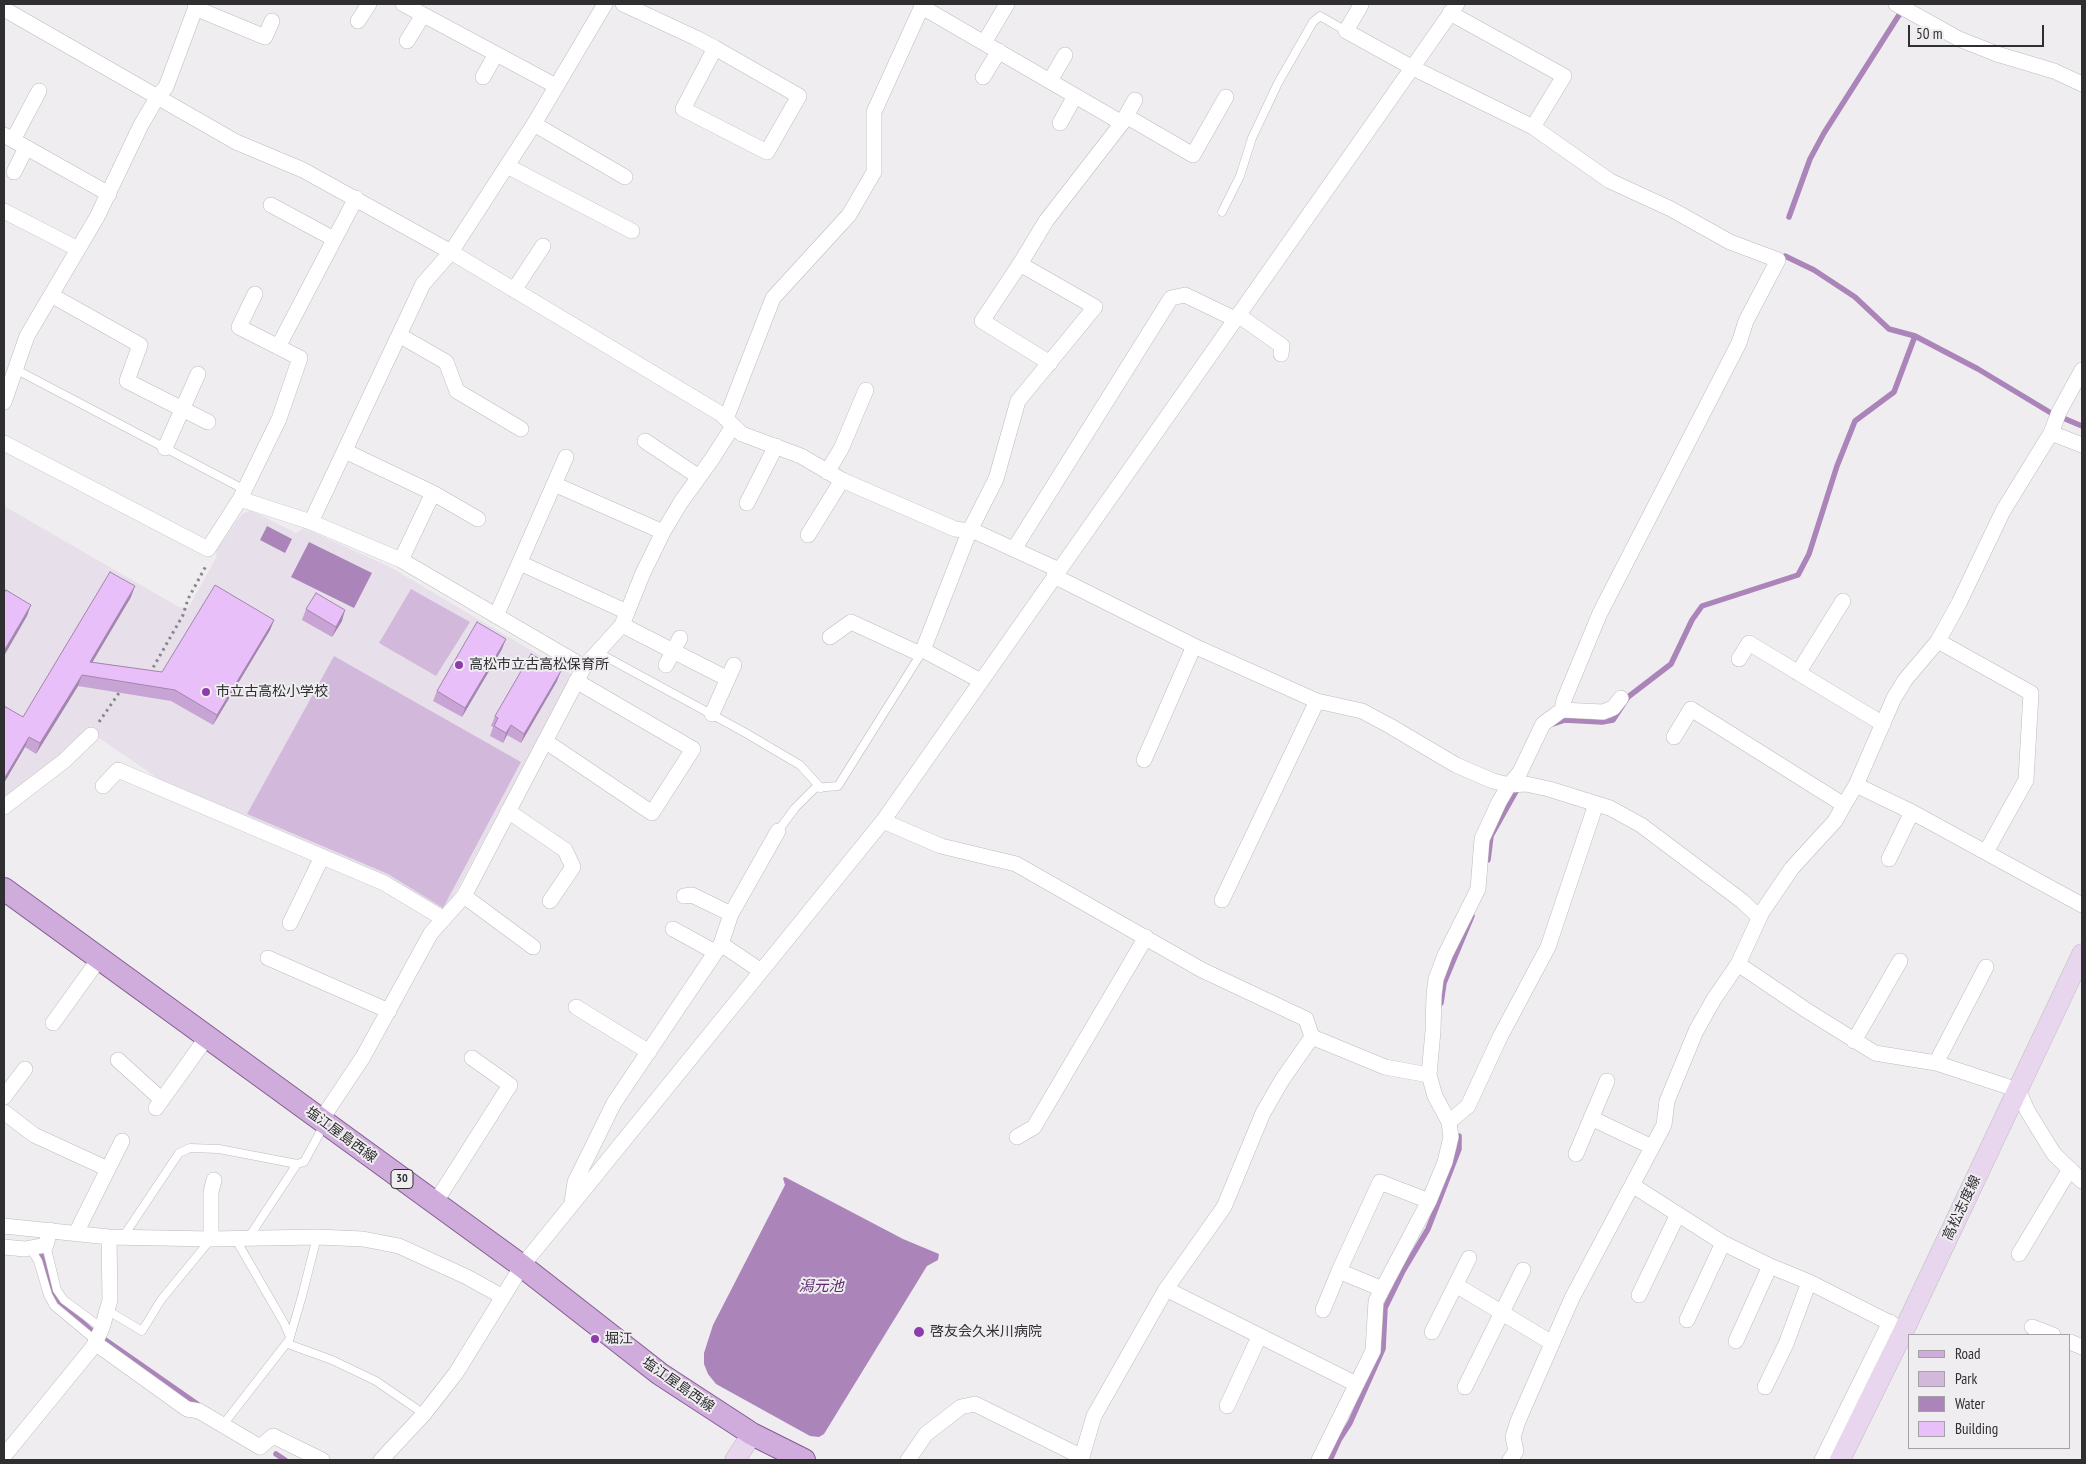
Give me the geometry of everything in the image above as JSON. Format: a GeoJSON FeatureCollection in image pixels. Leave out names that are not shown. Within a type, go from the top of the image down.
{"type":"FeatureCollection","features":[{"type":"Feature","properties":{"kind":"main road","name":"塩江屋島西線"},"geometry":{"type":"LineString","coordinates":[[4,889],[522,1266],[660,1374],[752,1434],[804,1460]]}},
{"type":"Feature","properties":{"kind":"main road","name":"高松志度線"},"geometry":{"type":"LineString","coordinates":[[1840,1460],[1897,1326],[2018,1090],[2082,954]]}},
{"type":"Feature","properties":{"kind":"main road"},"geometry":{"type":"LineString","coordinates":[[735,1460],[752,1434]]}},
{"type":"Feature","properties":{"kind":"street"},"geometry":{"type":"LineString","coordinates":[[358,21],[369,4]]}},
{"type":"Feature","properties":{"kind":"street"},"geometry":{"type":"LineString","coordinates":[[403,4],[556,86]]}},
{"type":"Feature","properties":{"kind":"street"},"geometry":{"type":"LineString","coordinates":[[311,522],[423,284],[451,252],[507,166],[605,4]]}},
{"type":"Feature","properties":{"kind":"street"},"geometry":{"type":"LineString","coordinates":[[623,4],[715,48],[799,96],[767,152],[683,108],[715,48]]}},
{"type":"Feature","properties":{"kind":"street"},"geometry":{"type":"LineString","coordinates":[[984,42],[1007,4]]}},
{"type":"Feature","properties":{"kind":"street"},"geometry":{"type":"LineString","coordinates":[[1896,4],[1959,39],[1997,54],[2054,71],[2082,84]]}},
{"type":"Feature","properties":{"kind":"street"},"geometry":{"type":"LineString","coordinates":[[323,1121],[363,1057],[431,933],[464,896],[584,667],[624,618],[643,573],[664,532],[681,502],[699,477],[729,423],[773,298],[849,215],[874,172],[874,112],[923,5],[1075,96],[1193,155],[1226,97]]}},
{"type":"Feature","properties":{"kind":"street"},"geometry":{"type":"LineString","coordinates":[[1360,5],[1346,31],[1413,68],[1533,127],[1610,181],[1671,209],[1730,242],[1778,260],[1746,320],[1740,343],[1600,614],[1564,700],[1562,710]]}},
{"type":"Feature","properties":{"kind":"street"},"geometry":{"type":"LineString","coordinates":[[4,402],[11,369],[27,336],[109,194],[141,126],[158,96],[166,87],[196,6],[265,37],[272,21]]}},
{"type":"Feature","properties":{"kind":"street"},"geometry":{"type":"LineString","coordinates":[[381,1460],[424,1414],[456,1373],[522,1266],[883,821],[1413,68],[1451,7],[1564,76],[1533,127]]}},
{"type":"Feature","properties":{"kind":"street"},"geometry":{"type":"LineString","coordinates":[[4,9],[236,142],[302,170],[356,198],[451,252],[721,414],[742,434],[802,456],[842,480],[955,529],[970,530],[1014,549],[1194,646],[1317,700],[1362,712],[1390,726],[1456,765],[1493,781],[1548,789],[1610,808],[1641,826],[1742,901],[1759,917]]}},
{"type":"Feature","properties":{"kind":"street"},"geometry":{"type":"LineString","coordinates":[[407,41],[423,15]]}},
{"type":"Feature","properties":{"kind":"street"},"geometry":{"type":"LineString","coordinates":[[983,77],[999,51]]}},
{"type":"Feature","properties":{"kind":"street"},"geometry":{"type":"LineString","coordinates":[[483,77],[496,54]]}},
{"type":"Feature","properties":{"kind":"street"},"geometry":{"type":"LineString","coordinates":[[1050,81],[1065,55]]}},
{"type":"Feature","properties":{"kind":"street"},"geometry":{"type":"LineString","coordinates":[[39,91],[8,138],[109,194]]}},
{"type":"Feature","properties":{"kind":"street"},"geometry":{"type":"LineString","coordinates":[[1060,122],[1075,96]]}},
{"type":"Feature","properties":{"kind":"street"},"geometry":{"type":"LineString","coordinates":[[1050,363],[982,321],[1046,221],[1124,120],[1135,100]]}},
{"type":"Feature","properties":{"kind":"street"},"geometry":{"type":"LineString","coordinates":[[534,124],[625,177]]}},
{"type":"Feature","properties":{"kind":"street"},"geometry":{"type":"LineString","coordinates":[[14,172],[26,148]]}},
{"type":"Feature","properties":{"kind":"street"},"geometry":{"type":"LineString","coordinates":[[507,166],[632,231]]}},
{"type":"Feature","properties":{"kind":"street"},"geometry":{"type":"LineString","coordinates":[[278,347],[356,198]]}},
{"type":"Feature","properties":{"kind":"street"},"geometry":{"type":"LineString","coordinates":[[271,205],[334,239]]}},
{"type":"Feature","properties":{"kind":"street"},"geometry":{"type":"LineString","coordinates":[[4,211],[78,250]]}},
{"type":"Feature","properties":{"kind":"street"},"geometry":{"type":"LineString","coordinates":[[514,290],[543,246]]}},
{"type":"Feature","properties":{"kind":"street"},"geometry":{"type":"LineString","coordinates":[[923,650],[970,530],[996,479],[1018,401],[1095,307],[1020,264]]}},
{"type":"Feature","properties":{"kind":"street"},"geometry":{"type":"LineString","coordinates":[[4,443],[208,549],[243,495],[279,419],[300,358],[239,328],[255,294]]}},
{"type":"Feature","properties":{"kind":"street"},"geometry":{"type":"LineString","coordinates":[[51,295],[140,345],[127,381],[208,422]]}},
{"type":"Feature","properties":{"kind":"street"},"geometry":{"type":"LineString","coordinates":[[1014,549],[1171,298],[1185,295],[1236,317],[1282,346],[1281,354]]}},
{"type":"Feature","properties":{"kind":"street"},"geometry":{"type":"LineString","coordinates":[[399,335],[446,362],[458,391],[521,429]]}},
{"type":"Feature","properties":{"kind":"street"},"geometry":{"type":"LineString","coordinates":[[1510,1460],[1516,1451],[1513,1437],[1518,1421],[1572,1298],[1664,1125],[1667,1102],[1696,1031],[1714,999],[1738,964],[1759,917],[1792,868],[1835,821],[1856,784],[1905,680],[1938,641],[1959,603],[2003,510],[2055,422],[2082,370]]}},
{"type":"Feature","properties":{"kind":"street"},"geometry":{"type":"LineString","coordinates":[[165,448],[198,374]]}},
{"type":"Feature","properties":{"kind":"street"},"geometry":{"type":"LineString","coordinates":[[827,472],[841,449],[866,390]]}},
{"type":"Feature","properties":{"kind":"street"},"geometry":{"type":"LineString","coordinates":[[2055,422],[2082,445]]}},
{"type":"Feature","properties":{"kind":"street"},"geometry":{"type":"LineString","coordinates":[[644,441],[699,477]]}},
{"type":"Feature","properties":{"kind":"street"},"geometry":{"type":"LineString","coordinates":[[746,504],[776,446]]}},
{"type":"Feature","properties":{"kind":"street"},"geometry":{"type":"LineString","coordinates":[[345,451],[433,493],[478,519]]}},
{"type":"Feature","properties":{"kind":"street"},"geometry":{"type":"LineString","coordinates":[[496,616],[566,456]]}},
{"type":"Feature","properties":{"kind":"street"},"geometry":{"type":"LineString","coordinates":[[808,535],[842,480]]}},
{"type":"Feature","properties":{"kind":"street"},"geometry":{"type":"LineString","coordinates":[[554,484],[664,532]]}},
{"type":"Feature","properties":{"kind":"street"},"geometry":{"type":"LineString","coordinates":[[401,560],[433,493]]}},
{"type":"Feature","properties":{"kind":"street"},"geometry":{"type":"LineString","coordinates":[[243,495],[401,560],[584,667]]}},
{"type":"Feature","properties":{"kind":"street"},"geometry":{"type":"LineString","coordinates":[[520,563],[677,645],[728,679]]}},
{"type":"Feature","properties":{"kind":"street"},"geometry":{"type":"LineString","coordinates":[[1798,673],[1843,601]]}},
{"type":"Feature","properties":{"kind":"street"},"geometry":{"type":"LineString","coordinates":[[830,637],[851,622],[916,652],[923,650],[980,681]]}},
{"type":"Feature","properties":{"kind":"street"},"geometry":{"type":"LineString","coordinates":[[1938,641],[2031,693],[2026,780],[1986,852]]}},
{"type":"Feature","properties":{"kind":"street"},"geometry":{"type":"LineString","coordinates":[[1739,659],[1749,643],[1883,724]]}},
{"type":"Feature","properties":{"kind":"street"},"geometry":{"type":"LineString","coordinates":[[666,666],[677,645]]}},
{"type":"Feature","properties":{"kind":"street"},"geometry":{"type":"LineString","coordinates":[[1144,760],[1194,646]]}},
{"type":"Feature","properties":{"kind":"street"},"geometry":{"type":"LineString","coordinates":[[712,714],[734,665]]}},
{"type":"Feature","properties":{"kind":"street"},"geometry":{"type":"LineString","coordinates":[[545,741],[652,814],[693,749],[576,681]]}},
{"type":"Feature","properties":{"kind":"street"},"geometry":{"type":"LineString","coordinates":[[1319,1460],[1373,1351],[1376,1301],[1429,1201],[1445,1162],[1451,1138],[1449,1122],[1435,1096],[1429,1074],[1434,995],[1436,979],[1445,955],[1478,889],[1482,839],[1517,784],[1520,772],[1543,724],[1562,710],[1603,712],[1613,708],[1621,698]]}},
{"type":"Feature","properties":{"kind":"street"},"geometry":{"type":"LineString","coordinates":[[1222,900],[1317,700]]}},
{"type":"Feature","properties":{"kind":"street"},"geometry":{"type":"LineString","coordinates":[[1674,737],[1691,709],[1844,805]]}},
{"type":"Feature","properties":{"kind":"street"},"geometry":{"type":"LineString","coordinates":[[4,808],[64,762],[91,735]]}},
{"type":"Feature","properties":{"kind":"street"},"geometry":{"type":"LineString","coordinates":[[104,786],[118,770],[384,883],[444,919]]}},
{"type":"Feature","properties":{"kind":"street"},"geometry":{"type":"LineString","coordinates":[[1856,784],[1912,812],[2082,905]]}},
{"type":"Feature","properties":{"kind":"street"},"geometry":{"type":"LineString","coordinates":[[1449,1122],[1468,1106],[1500,1037],[1548,947],[1596,804]]}},
{"type":"Feature","properties":{"kind":"street"},"geometry":{"type":"LineString","coordinates":[[508,811],[565,850],[572,867],[550,901]]}},
{"type":"Feature","properties":{"kind":"street"},"geometry":{"type":"LineString","coordinates":[[1889,859],[1912,812]]}},
{"type":"Feature","properties":{"kind":"street"},"geometry":{"type":"LineString","coordinates":[[883,821],[941,846],[1016,864],[1202,970],[1306,1019],[1312,1037],[1385,1067],[1429,1074]]}},
{"type":"Feature","properties":{"kind":"street"},"geometry":{"type":"LineString","coordinates":[[572,1205],[575,1182],[614,1103],[718,948],[730,914],[778,831]]}},
{"type":"Feature","properties":{"kind":"street"},"geometry":{"type":"LineString","coordinates":[[290,923],[322,857]]}},
{"type":"Feature","properties":{"kind":"street"},"geometry":{"type":"LineString","coordinates":[[684,896],[692,895],[730,914]]}},
{"type":"Feature","properties":{"kind":"street"},"geometry":{"type":"LineString","coordinates":[[464,896],[533,947]]}},
{"type":"Feature","properties":{"kind":"street"},"geometry":{"type":"LineString","coordinates":[[673,929],[718,948],[761,971]]}},
{"type":"Feature","properties":{"kind":"street"},"geometry":{"type":"LineString","coordinates":[[1017,1138],[1034,1127],[1146,937]]}},
{"type":"Feature","properties":{"kind":"street"},"geometry":{"type":"LineString","coordinates":[[53,1023],[99,958]]}},
{"type":"Feature","properties":{"kind":"street"},"geometry":{"type":"LineString","coordinates":[[268,958],[389,1011]]}},
{"type":"Feature","properties":{"kind":"street"},"geometry":{"type":"LineString","coordinates":[[1854,1041],[1900,961]]}},
{"type":"Feature","properties":{"kind":"street"},"geometry":{"type":"LineString","coordinates":[[1738,964],[1875,1053],[1936,1063],[2018,1090],[2028,1112],[2054,1154],[2082,1181]]}},
{"type":"Feature","properties":{"kind":"street"},"geometry":{"type":"LineString","coordinates":[[1936,1063],[1986,966]]}},
{"type":"Feature","properties":{"kind":"street"},"geometry":{"type":"LineString","coordinates":[[576,1007],[649,1052]]}},
{"type":"Feature","properties":{"kind":"street"},"geometry":{"type":"LineString","coordinates":[[118,1060],[159,1104],[207,1037]]}},
{"type":"Feature","properties":{"kind":"street"},"geometry":{"type":"LineString","coordinates":[[908,1460],[926,1434],[961,1407],[975,1404],[1081,1459],[1094,1416],[1166,1290],[1224,1207],[1263,1113],[1282,1080],[1312,1037]]}},
{"type":"Feature","properties":{"kind":"street"},"geometry":{"type":"LineString","coordinates":[[435,1203],[510,1085],[472,1058]]}},
{"type":"Feature","properties":{"kind":"street"},"geometry":{"type":"LineString","coordinates":[[4,1097],[25,1069]]}},
{"type":"Feature","properties":{"kind":"street"},"geometry":{"type":"LineString","coordinates":[[1576,1154],[1607,1081]]}},
{"type":"Feature","properties":{"kind":"street"},"geometry":{"type":"LineString","coordinates":[[4,1112],[34,1135],[108,1169]]}},
{"type":"Feature","properties":{"kind":"street"},"geometry":{"type":"LineString","coordinates":[[1591,1118],[1652,1147]]}},
{"type":"Feature","properties":{"kind":"street"},"geometry":{"type":"LineString","coordinates":[[76,1233],[122,1142]]}},
{"type":"Feature","properties":{"kind":"street"},"geometry":{"type":"LineString","coordinates":[[2019,1254],[2070,1170]]}},
{"type":"Feature","properties":{"kind":"street"},"geometry":{"type":"LineString","coordinates":[[211,1239],[211,1192],[214,1180]]}},
{"type":"Feature","properties":{"kind":"street"},"geometry":{"type":"LineString","coordinates":[[1323,1310],[1380,1182],[1429,1201]]}},
{"type":"Feature","properties":{"kind":"street"},"geometry":{"type":"LineString","coordinates":[[1632,1185],[1723,1243],[1770,1266],[1809,1282],[1897,1326],[1822,1460]]}},
{"type":"Feature","properties":{"kind":"street"},"geometry":{"type":"LineString","coordinates":[[1639,1295],[1678,1214]]}},
{"type":"Feature","properties":{"kind":"street"},"geometry":{"type":"LineString","coordinates":[[4,1226],[116,1237],[211,1239],[316,1237],[363,1239],[399,1246],[467,1277],[503,1297]]}},
{"type":"Feature","properties":{"kind":"street"},"geometry":{"type":"LineString","coordinates":[[4,1247],[40,1247],[50,1230]]}},
{"type":"Feature","properties":{"kind":"street"},"geometry":{"type":"LineString","coordinates":[[4,1456],[98,1337],[110,1300],[116,1237]]}},
{"type":"Feature","properties":{"kind":"street"},"geometry":{"type":"LineString","coordinates":[[1687,1320],[1723,1243]]}},
{"type":"Feature","properties":{"kind":"street"},"geometry":{"type":"LineString","coordinates":[[1432,1332],[1469,1258]]}},
{"type":"Feature","properties":{"kind":"street"},"geometry":{"type":"LineString","coordinates":[[1736,1342],[1770,1266]]}},
{"type":"Feature","properties":{"kind":"street"},"geometry":{"type":"LineString","coordinates":[[1465,1387],[1523,1270]]}},
{"type":"Feature","properties":{"kind":"street"},"geometry":{"type":"LineString","coordinates":[[1339,1271],[1382,1289]]}},
{"type":"Feature","properties":{"kind":"street"},"geometry":{"type":"LineString","coordinates":[[1765,1387],[1786,1344],[1809,1282]]}},
{"type":"Feature","properties":{"kind":"street"},"geometry":{"type":"LineString","coordinates":[[1456,1285],[1552,1343]]}},
{"type":"Feature","properties":{"kind":"street"},"geometry":{"type":"LineString","coordinates":[[1166,1290],[1356,1384]]}},
{"type":"Feature","properties":{"kind":"street"},"geometry":{"type":"LineString","coordinates":[[2032,1327],[2050,1334]]}},
{"type":"Feature","properties":{"kind":"street"},"geometry":{"type":"LineString","coordinates":[[98,1337],[187,1410],[199,1411],[260,1447],[272,1436],[322,1460]]}},
{"type":"Feature","properties":{"kind":"street"},"geometry":{"type":"LineString","coordinates":[[1227,1406],[1259,1337]]}},
{"type":"Feature","properties":{"kind":"lane"},"geometry":{"type":"LineString","coordinates":[[1222,212],[1240,176],[1252,138],[1278,83],[1313,22],[1320,16],[1346,31]]}},
{"type":"Feature","properties":{"kind":"lane"},"geometry":{"type":"LineString","coordinates":[[11,369],[165,448],[243,495]]}},
{"type":"Feature","properties":{"kind":"lane"},"geometry":{"type":"LineString","coordinates":[[778,831],[795,808],[815,788],[838,786],[923,650]]}},
{"type":"Feature","properties":{"kind":"lane"},"geometry":{"type":"LineString","coordinates":[[597,652],[712,714],[800,766],[820,788]]}},
{"type":"Feature","properties":{"kind":"lane"},"geometry":{"type":"LineString","coordinates":[[116,1237],[179,1153],[190,1148],[218,1150],[297,1164],[304,1162],[323,1121]]}},
{"type":"Feature","properties":{"kind":"lane"},"geometry":{"type":"LineString","coordinates":[[289,1338],[284,1323],[242,1238],[297,1164]]}},
{"type":"Feature","properties":{"kind":"lane"},"geometry":{"type":"LineString","coordinates":[[316,1237],[288,1344],[332,1360],[376,1381],[424,1414]]}},
{"type":"Feature","properties":{"kind":"lane"},"geometry":{"type":"LineString","coordinates":[[107,1310],[142,1331],[161,1300],[211,1239]]}},
{"type":"Feature","properties":{"kind":"lane"},"geometry":{"type":"LineString","coordinates":[[40,1247],[57,1290],[98,1337]]}},
{"type":"Feature","properties":{"kind":"lane"},"geometry":{"type":"LineString","coordinates":[[40,1247],[38,1261],[48,1295],[54,1306],[98,1337]]}},
{"type":"Feature","properties":{"kind":"lane"},"geometry":{"type":"LineString","coordinates":[[222,1426],[289,1338]]}},
{"type":"Feature","properties":{"kind":"path"},"geometry":{"type":"LineString","coordinates":[[142,678],[150,674],[183,615],[188,599],[211,556],[208,549]]}},
{"type":"Feature","properties":{"kind":"path"},"geometry":{"type":"LineString","coordinates":[[91,735],[119,691],[127,687]]}},
{"type":"Feature","properties":{"kind":"shaded area","name":"市立古高松小学校"},"geometry":{"type":"Polygon","coordinates":[[[4,506],[179,607],[188,608],[216,558],[217,548],[242,514],[251,510],[296,533],[304,528],[390,567],[573,675],[445,912],[166,784],[86,729],[62,754],[4,800],[4,506]]]}},
{"type":"Feature","properties":{"kind":"green space"},"geometry":{"type":"Polygon","coordinates":[[[411,589],[470,622],[436,676],[379,643],[411,589]]]}},
{"type":"Feature","properties":{"kind":"green space"},"geometry":{"type":"Polygon","coordinates":[[[334,656],[521,762],[443,908],[388,874],[247,814],[334,656]]]}},
{"type":"Feature","properties":{"kind":"water"},"geometry":{"type":"Polygon","coordinates":[[[267,526],[292,539],[285,553],[260,540],[267,526]]]}},
{"type":"Feature","properties":{"kind":"water"},"geometry":{"type":"Polygon","coordinates":[[[309,542],[372,573],[354,608],[291,577],[309,542]]]}},
{"type":"Feature","properties":{"kind":"water","name":"潟元池"},"geometry":{"type":"Polygon","coordinates":[[[785,1177],[903,1239],[939,1254],[938,1260],[927,1266],[824,1434],[819,1437],[810,1436],[716,1384],[708,1374],[704,1364],[704,1353],[713,1325],[785,1185],[783,1178],[785,1177]]]}},
{"type":"Feature","properties":{"kind":"building"},"geometry":{"type":"Polygon","coordinates":[[[110,572],[135,586],[90,662],[162,672],[215,585],[274,620],[217,715],[175,690],[82,675],[40,743],[29,737],[4,779],[4,706],[23,717],[110,572]]]}},
{"type":"Feature","properties":{"kind":"building"},"geometry":{"type":"Polygon","coordinates":[[[6,590],[31,605],[4,651],[4,593],[6,590]]]}},
{"type":"Feature","properties":{"kind":"building"},"geometry":{"type":"Polygon","coordinates":[[[316,593],[345,610],[336,627],[306,609],[316,593]]]}},
{"type":"Feature","properties":{"kind":"building"},"geometry":{"type":"Polygon","coordinates":[[[477,622],[506,639],[465,708],[437,691],[477,622]]]}},
{"type":"Feature","properties":{"kind":"building"},"geometry":{"type":"Polygon","coordinates":[[[531,654],[561,671],[524,734],[511,725],[506,733],[494,726],[498,718],[495,716],[531,654]]]}},
{"type":"Feature","properties":{"kind":"waterway"},"geometry":{"type":"LineString","coordinates":[[1789,217],[1810,159],[1824,133],[1899,15]]}},
{"type":"Feature","properties":{"kind":"waterway"},"geometry":{"type":"LineString","coordinates":[[1785,256],[1814,270],[1855,297],[1889,329],[1915,336]]}},
{"type":"Feature","properties":{"kind":"waterway"},"geometry":{"type":"LineString","coordinates":[[1553,724],[1565,720],[1602,722],[1613,720],[1628,697],[1671,664],[1692,620],[1702,606],[1798,575],[1809,554],[1837,466],[1855,421],[1894,392],[1915,336],[1978,369],[2051,413],[2082,426]]}},
{"type":"Feature","properties":{"kind":"waterway"},"geometry":{"type":"LineString","coordinates":[[1488,860],[1491,836],[1519,786]]}},
{"type":"Feature","properties":{"kind":"waterway"},"geometry":{"type":"LineString","coordinates":[[1441,1003],[1444,983],[1472,916]]}},
{"type":"Feature","properties":{"kind":"waterway"},"geometry":{"type":"LineString","coordinates":[[1330,1460],[1339,1440],[1350,1423],[1383,1349],[1385,1308],[1403,1271],[1428,1229],[1459,1149],[1459,1136]]}},
{"type":"Feature","properties":{"kind":"waterway"},"geometry":{"type":"LineString","coordinates":[[37,1249],[40,1252],[54,1294],[61,1304],[91,1330],[200,1406]]}},
{"type":"Feature","properties":{"kind":"waterway"},"geometry":{"type":"LineString","coordinates":[[276,1454],[285,1460]]}},
{"type":"Feature","properties":{"kind":"place","name":"高松市立古高松保育所"},"geometry":{"type":"Point","coordinates":[459,665]}},
{"type":"Feature","properties":{"kind":"place","name":"市立古高松小学校"},"geometry":{"type":"Point","coordinates":[206,692]}},
{"type":"Feature","properties":{"kind":"place","name":"啓友会久米川病院"},"geometry":{"type":"Point","coordinates":[919,1332]}},
{"type":"Feature","properties":{"kind":"place","name":"堀江"},"geometry":{"type":"Point","coordinates":[595,1339]}}]}
